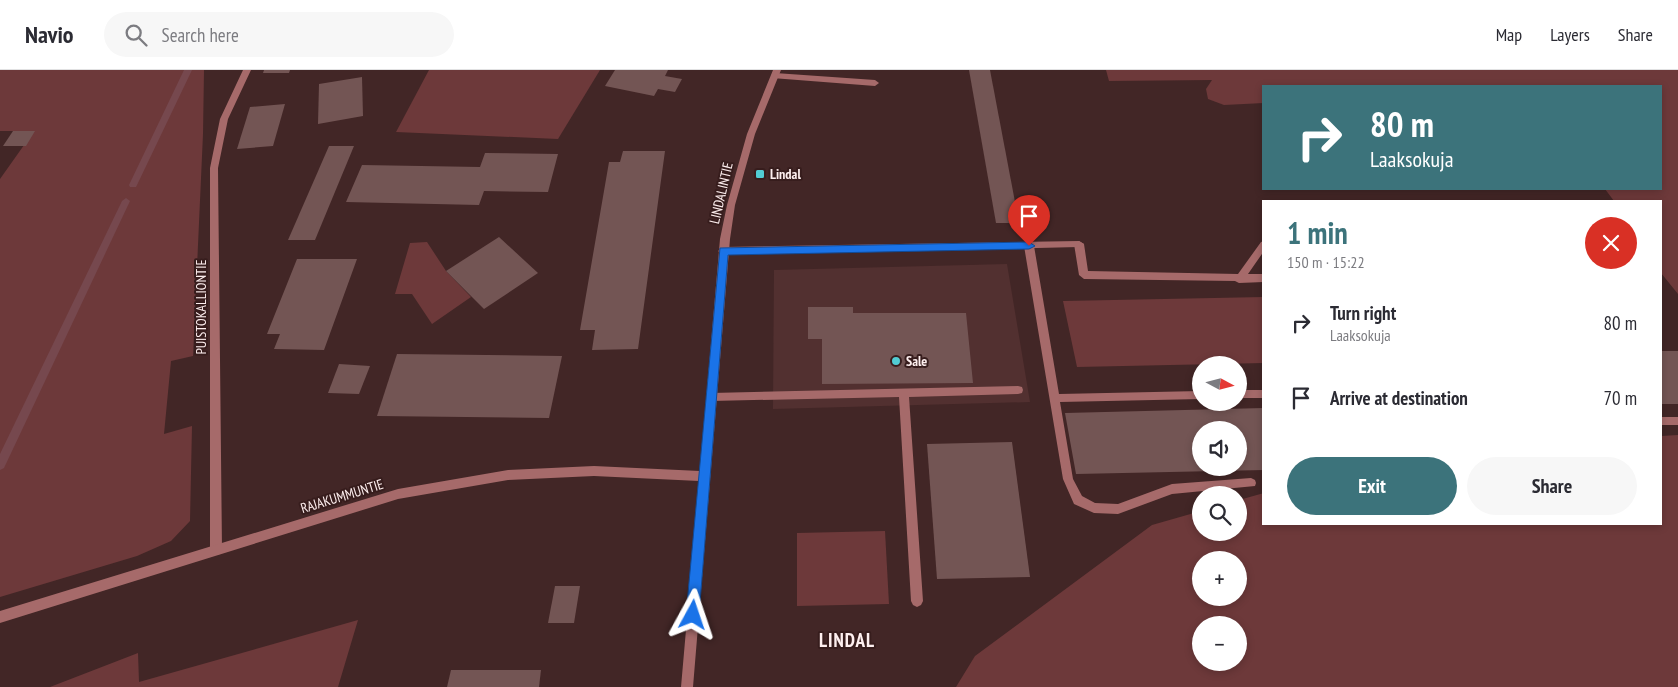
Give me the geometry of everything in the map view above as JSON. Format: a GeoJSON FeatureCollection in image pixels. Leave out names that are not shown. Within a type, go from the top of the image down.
{"type":"FeatureCollection","features":[{"type":"Feature","properties":{"kind":"street","name":"PUISTOKALLIONTIE"},"geometry":{"type":"LineString","coordinates":[[216,550],[214,168],[224,119],[247,70]]}},
{"type":"Feature","properties":{"kind":"street"},"geometry":{"type":"LineString","coordinates":[[776,73],[875,83]]}},
{"type":"Feature","properties":{"kind":"street","name":"LINDALINTIE"},"geometry":{"type":"LineString","coordinates":[[687,687],[724,251],[731,205],[739,173],[751,134],[776,73]]}},
{"type":"Feature","properties":{"kind":"street"},"geometry":{"type":"LineString","coordinates":[[724,251],[1078,244],[1084,275],[1262,278]]}},
{"type":"Feature","properties":{"kind":"street"},"geometry":{"type":"LineString","coordinates":[[1029,246],[1068,480],[1078,500],[1094,508],[1118,509],[1172,489],[1251,483]]}},
{"type":"Feature","properties":{"kind":"street"},"geometry":{"type":"LineString","coordinates":[[1239,278],[1262,247]]}},
{"type":"Feature","properties":{"kind":"street"},"geometry":{"type":"LineString","coordinates":[[711,397],[1018,390]]}},
{"type":"Feature","properties":{"kind":"street"},"geometry":{"type":"LineString","coordinates":[[904,392],[917,601]]}},
{"type":"Feature","properties":{"kind":"street"},"geometry":{"type":"LineString","coordinates":[[1248,394],[1262,394]]}},
{"type":"Feature","properties":{"kind":"street"},"geometry":{"type":"LineString","coordinates":[[1055,398],[1192,395]]}},
{"type":"Feature","properties":{"kind":"street"},"geometry":{"type":"LineString","coordinates":[[1662,421],[1678,421]]}},
{"type":"Feature","properties":{"kind":"street","name":"RAJAKUMMUNTIE"},"geometry":{"type":"LineString","coordinates":[[0,617],[398,494],[508,476],[594,471],[705,476]]}},
{"type":"Feature","properties":{"kind":"shaded area"},"geometry":{"type":"Polygon","coordinates":[[[0,70],[204,70],[193,356],[171,361],[164,434],[192,426],[190,521],[171,541],[137,556],[0,597],[0,179],[34,131],[0,131],[0,70]]]}},
{"type":"Feature","properties":{"kind":"shaded area"},"geometry":{"type":"Polygon","coordinates":[[[429,70],[600,70],[558,139],[396,132],[429,70]]]}},
{"type":"Feature","properties":{"kind":"shaded area"},"geometry":{"type":"Polygon","coordinates":[[[1106,70],[1678,70],[1678,294],[1662,274],[1662,200],[1613,200],[1606,190],[1662,190],[1662,85],[1262,85],[1262,103],[1224,105],[1208,99],[1206,89],[1212,80],[1109,81],[1106,70]]]}},
{"type":"Feature","properties":{"kind":"shaded area"},"geometry":{"type":"Polygon","coordinates":[[[427,242],[446,271],[471,297],[432,324],[412,294],[395,294],[410,243],[427,242]]]}},
{"type":"Feature","properties":{"kind":"shaded area"},"geometry":{"type":"Polygon","coordinates":[[[1007,264],[1030,402],[773,409],[774,270],[1007,264]]]}},
{"type":"Feature","properties":{"kind":"shaded area"},"geometry":{"type":"Polygon","coordinates":[[[1262,297],[1262,363],[1248,363],[1248,356],[1192,356],[1192,365],[1077,367],[1063,301],[1262,297]]]}},
{"type":"Feature","properties":{"kind":"shaded area"},"geometry":{"type":"Polygon","coordinates":[[[1678,435],[1678,687],[956,687],[975,656],[1152,525],[1192,514],[1192,541],[1247,541],[1247,498],[1262,494],[1262,525],[1662,525],[1662,436],[1678,435]]]}},
{"type":"Feature","properties":{"kind":"shaded area"},"geometry":{"type":"Polygon","coordinates":[[[885,531],[889,604],[797,606],[797,533],[885,531]]]}},
{"type":"Feature","properties":{"kind":"shaded area"},"geometry":{"type":"Polygon","coordinates":[[[358,620],[338,687],[50,687],[138,653],[139,682],[358,620]]]}},
{"type":"Feature","properties":{"kind":"building"},"geometry":{"type":"Polygon","coordinates":[[[264,70],[290,70],[289,73],[263,73],[264,70]]]}},
{"type":"Feature","properties":{"kind":"building"},"geometry":{"type":"Polygon","coordinates":[[[615,70],[668,70],[665,76],[682,79],[675,92],[658,89],[654,96],[605,86],[615,70]]]}},
{"type":"Feature","properties":{"kind":"building"},"geometry":{"type":"Polygon","coordinates":[[[969,70],[990,70],[1019,223],[996,223],[969,70]]]}},
{"type":"Feature","properties":{"kind":"building"},"geometry":{"type":"Polygon","coordinates":[[[362,77],[363,116],[318,124],[319,84],[362,77]]]}},
{"type":"Feature","properties":{"kind":"building"},"geometry":{"type":"Polygon","coordinates":[[[285,104],[273,146],[237,149],[250,107],[285,104]]]}},
{"type":"Feature","properties":{"kind":"building"},"geometry":{"type":"Polygon","coordinates":[[[13,131],[35,131],[26,146],[3,146],[13,131]]]}},
{"type":"Feature","properties":{"kind":"building"},"geometry":{"type":"Polygon","coordinates":[[[329,146],[354,146],[315,240],[288,240],[329,146]]]}},
{"type":"Feature","properties":{"kind":"building"},"geometry":{"type":"Polygon","coordinates":[[[623,151],[665,151],[638,349],[592,350],[595,330],[580,330],[609,162],[620,162],[623,151]]]}},
{"type":"Feature","properties":{"kind":"building"},"geometry":{"type":"Polygon","coordinates":[[[485,153],[558,154],[548,192],[484,191],[479,205],[346,202],[362,165],[480,167],[485,153]]]}},
{"type":"Feature","properties":{"kind":"building"},"geometry":{"type":"Polygon","coordinates":[[[499,237],[538,273],[484,309],[446,271],[499,237]]]}},
{"type":"Feature","properties":{"kind":"building"},"geometry":{"type":"Polygon","coordinates":[[[297,259],[357,259],[324,350],[274,349],[280,334],[267,334],[297,259]]]}},
{"type":"Feature","properties":{"kind":"building","name":"Sale"},"geometry":{"type":"Polygon","coordinates":[[[808,307],[853,307],[853,313],[966,313],[973,383],[822,384],[822,339],[808,339],[808,307]]]}},
{"type":"Feature","properties":{"kind":"building"},"geometry":{"type":"Polygon","coordinates":[[[1662,351],[1678,351],[1678,404],[1662,404],[1662,351]]]}},
{"type":"Feature","properties":{"kind":"building"},"geometry":{"type":"Polygon","coordinates":[[[397,354],[562,356],[549,418],[377,416],[397,354]]]}},
{"type":"Feature","properties":{"kind":"building"},"geometry":{"type":"Polygon","coordinates":[[[339,364],[370,366],[359,394],[328,393],[339,364]]]}},
{"type":"Feature","properties":{"kind":"building"},"geometry":{"type":"Polygon","coordinates":[[[1248,408],[1262,408],[1262,470],[1247,470],[1247,421],[1192,421],[1192,472],[1076,474],[1065,413],[1192,410],[1248,411],[1248,408]]]}},
{"type":"Feature","properties":{"kind":"building"},"geometry":{"type":"Polygon","coordinates":[[[1012,442],[1030,577],[937,579],[927,444],[1012,442]]]}},
{"type":"Feature","properties":{"kind":"building"},"geometry":{"type":"Polygon","coordinates":[[[555,586],[580,586],[574,623],[548,623],[555,586]]]}},
{"type":"Feature","properties":{"kind":"building"},"geometry":{"type":"Polygon","coordinates":[[[451,670],[541,670],[539,687],[447,687],[451,670]]]}},
{"type":"Feature","properties":{"kind":"waterway"},"geometry":{"type":"LineString","coordinates":[[133,185],[188,70]]}},
{"type":"Feature","properties":{"kind":"waterway"},"geometry":{"type":"LineString","coordinates":[[0,465],[126,201]]}},
{"type":"Feature","properties":{"kind":"place","name":"Lindal"},"geometry":{"type":"Point","coordinates":[760,174]}},
{"type":"Feature","properties":{"kind":"place","name":"Sale"},"geometry":{"type":"Point","coordinates":[896,361]}},
{"type":"Feature","properties":{"kind":"district","name":"LINDAL"},"geometry":{"type":"Point","coordinates":[847,640]}},
{"type":"Feature","properties":{"kind":"route"},"geometry":{"type":"LineString","coordinates":[[693,615],[724,251],[1029,246]]}}]}
